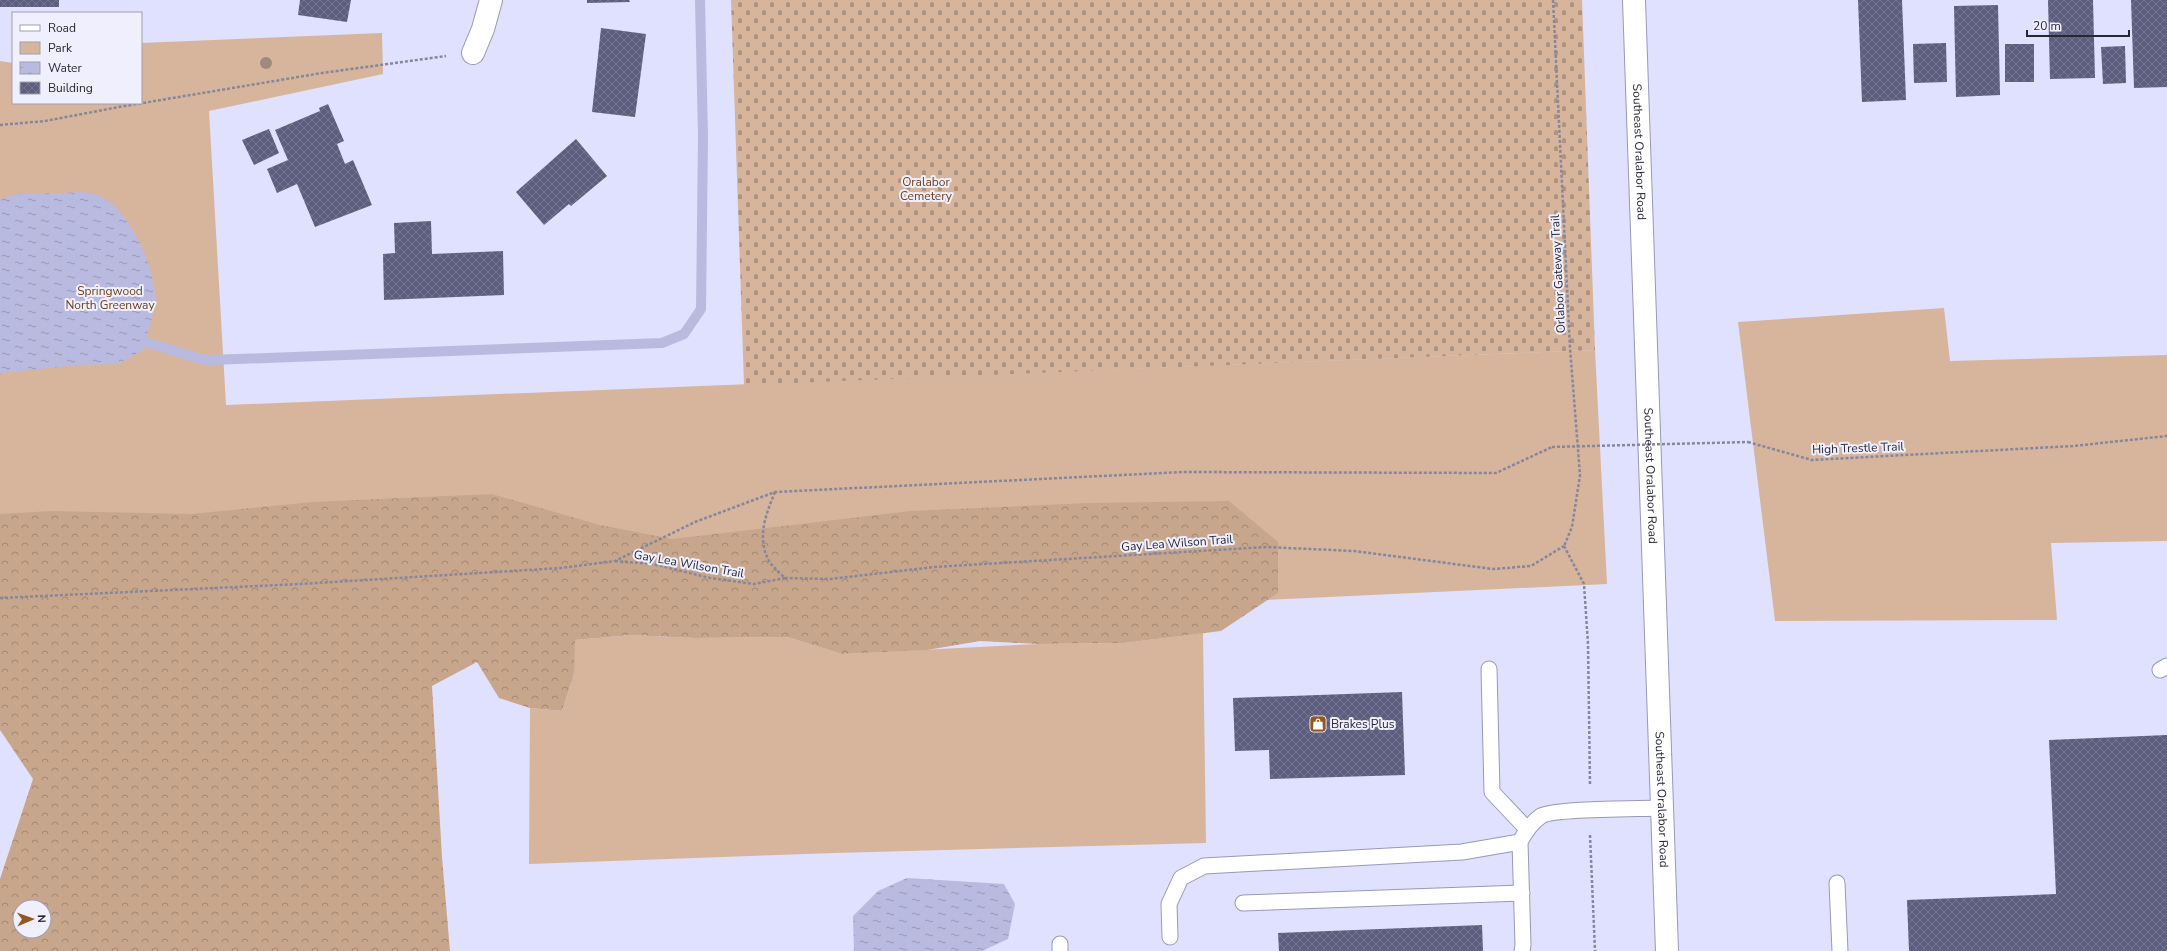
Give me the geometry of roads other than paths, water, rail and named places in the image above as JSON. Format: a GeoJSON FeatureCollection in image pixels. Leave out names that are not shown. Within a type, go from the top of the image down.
{"type":"FeatureCollection","features":[{"type":"Feature","properties":{"kind":"main road"},"geometry":{"type":"LineString","coordinates":[[473,53],[484,29],[491,0]]}},
{"type":"Feature","properties":{"kind":"main road","name":"Southeast Oralabor Road"},"geometry":{"type":"LineString","coordinates":[[1634,0],[1650,421],[1667,951]]}},
{"type":"Feature","properties":{"kind":"lane"},"geometry":{"type":"LineString","coordinates":[[1489,669],[1492,792],[1527,829]]}},
{"type":"Feature","properties":{"kind":"lane"},"geometry":{"type":"LineString","coordinates":[[1522,951],[1520,842],[1527,829],[1542,815],[1564,811],[1662,808]]}},
{"type":"Feature","properties":{"kind":"lane"},"geometry":{"type":"LineString","coordinates":[[1170,937],[1169,904],[1181,878],[1204,866],[1462,852],[1520,842]]}},
{"type":"Feature","properties":{"kind":"lane"},"geometry":{"type":"LineString","coordinates":[[1837,883],[1840,951]]}},
{"type":"Feature","properties":{"kind":"lane"},"geometry":{"type":"LineString","coordinates":[[1243,903],[1522,893]]}},
{"type":"Feature","properties":{"kind":"water"},"geometry":{"type":"Polygon","coordinates":[[[82,192],[93,194],[105,199],[117,209],[128,222],[145,254],[151,271],[155,300],[152,319],[143,350],[119,364],[78,365],[0,373],[0,199],[19,194],[82,192]]]}},
{"type":"Feature","properties":{"kind":"water"},"geometry":{"type":"Polygon","coordinates":[[[907,878],[1004,884],[1015,904],[1008,939],[982,951],[854,951],[853,916],[878,891],[907,878]]]}},
{"type":"Feature","properties":{"kind":"waterway"},"geometry":{"type":"LineString","coordinates":[[145,342],[200,359],[211,360],[662,343],[684,334],[701,309],[703,136],[700,0]]}},
{"type":"Feature","properties":{"kind":"place","name":"Brakes Plus"},"geometry":{"type":"Point","coordinates":[1318,724]}},
{"type":"Feature","properties":{"kind":"park label","name":"Oralabor Cemetery"},"geometry":{"type":"Point","coordinates":[926,189]}},
{"type":"Feature","properties":{"kind":"park label","name":"Springwood North Greenway"},"geometry":{"type":"Point","coordinates":[110,298]}}]}
